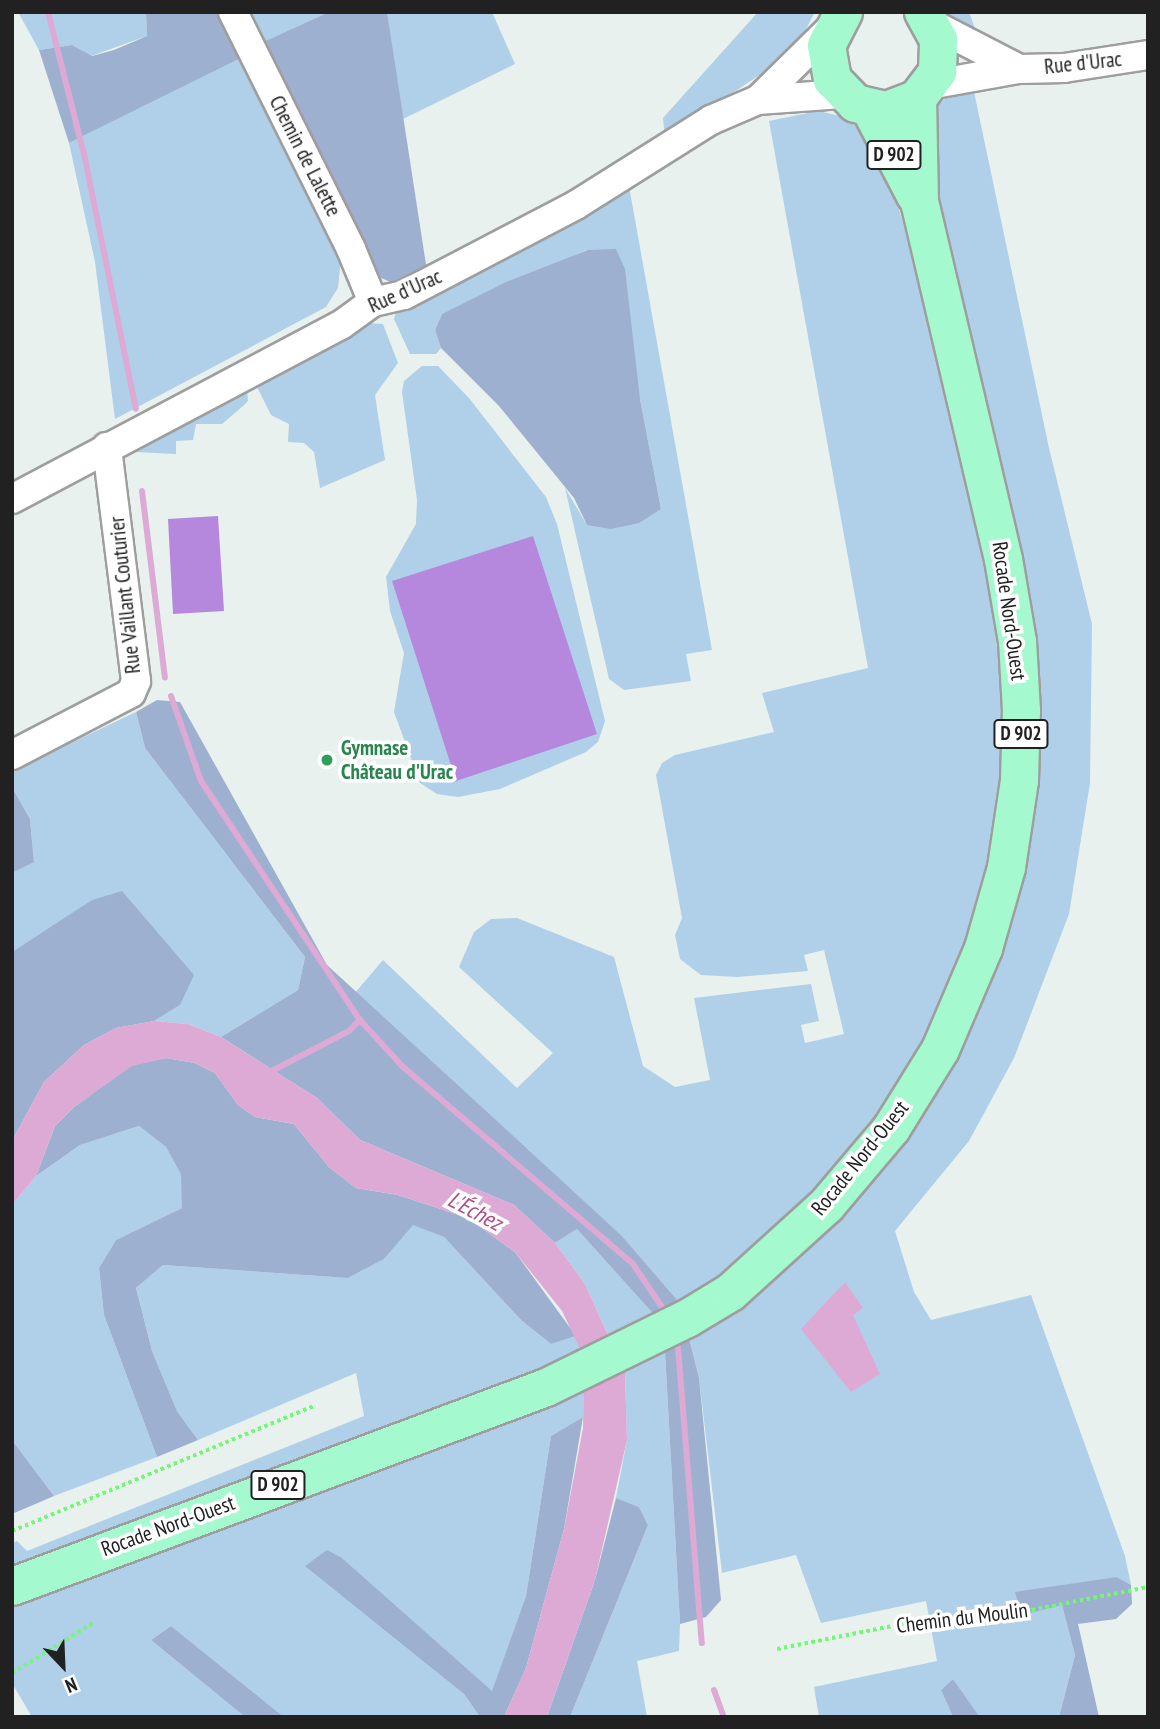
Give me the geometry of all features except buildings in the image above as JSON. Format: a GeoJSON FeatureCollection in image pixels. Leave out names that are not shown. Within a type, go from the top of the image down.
{"type":"FeatureCollection","features":[{"type":"Feature","properties":{"kind":"main road","name":"Rocade Nord-Ouest"},"geometry":{"type":"LineString","coordinates":[[12,1586],[546,1387],[630,1349],[730,1292],[826,1205],[891,1128],[940,1049],[962,1000],[1006,867],[1019,780],[1017,642],[985,478],[919,202],[923,92],[940,55],[927,18]]}},
{"type":"Feature","properties":{"kind":"main road","name":"Rocade Nord-Ouest"},"geometry":{"type":"LineString","coordinates":[[837,20],[826,63],[856,101],[919,202]]}},
{"type":"Feature","properties":{"kind":"main road"},"geometry":{"type":"LineString","coordinates":[[856,101],[903,106],[923,92]]}},
{"type":"Feature","properties":{"kind":"street","name":"Chemin de Lalette"},"geometry":{"type":"LineString","coordinates":[[233,12],[351,249],[373,302]]}},
{"type":"Feature","properties":{"kind":"street","name":"Rue d'Urac"},"geometry":{"type":"LineString","coordinates":[[927,18],[1018,69]]}},
{"type":"Feature","properties":{"kind":"street","name":"Rue d'Urac"},"geometry":{"type":"LineString","coordinates":[[12,499],[341,325],[373,302],[404,295],[551,218],[711,120],[758,100],[837,20]]}},
{"type":"Feature","properties":{"kind":"street","name":"Rue d'Urac"},"geometry":{"type":"LineString","coordinates":[[923,92],[1018,69],[1064,68],[1148,55]]}},
{"type":"Feature","properties":{"kind":"street","name":"Rue d'Urac"},"geometry":{"type":"LineString","coordinates":[[758,100],[856,101]]}},
{"type":"Feature","properties":{"kind":"street","name":"Rue Vaillant Couturier"},"geometry":{"type":"LineString","coordinates":[[12,755],[131,693],[136,681],[107,447]]}},
{"type":"Feature","properties":{"kind":"path"},"geometry":{"type":"LineString","coordinates":[[12,1531],[314,1406]]}},
{"type":"Feature","properties":{"kind":"path","name":"Chemin du Moulin"},"geometry":{"type":"LineString","coordinates":[[776,1649],[912,1622],[1011,1614],[1148,1587]]}},
{"type":"Feature","properties":{"kind":"path"},"geometry":{"type":"LineString","coordinates":[[12,1673],[93,1623]]}},
{"type":"Feature","properties":{"kind":"shaded area"},"geometry":{"type":"Polygon","coordinates":[[[18,12],[146,12],[147,36],[91,56],[72,45],[39,50],[18,12]]]}},
{"type":"Feature","properties":{"kind":"shaded area"},"geometry":{"type":"Polygon","coordinates":[[[146,12],[219,12],[241,58],[69,143],[39,50],[72,45],[92,56],[114,50],[147,36],[146,12]]]}},
{"type":"Feature","properties":{"kind":"shaded area"},"geometry":{"type":"Polygon","coordinates":[[[249,12],[329,12],[263,42],[249,12]]]}},
{"type":"Feature","properties":{"kind":"shaded area"},"geometry":{"type":"Polygon","coordinates":[[[329,12],[387,12],[427,271],[393,283],[374,275],[263,42],[329,12]]]}},
{"type":"Feature","properties":{"kind":"shaded area"},"geometry":{"type":"Polygon","coordinates":[[[387,12],[492,12],[515,64],[401,120],[387,12]]]}},
{"type":"Feature","properties":{"kind":"shaded area"},"geometry":{"type":"Polygon","coordinates":[[[758,12],[815,12],[794,52],[665,138],[663,118],[758,12]]]}},
{"type":"Feature","properties":{"kind":"shaded area"},"geometry":{"type":"Polygon","coordinates":[[[943,12],[969,12],[977,34],[946,16],[943,12]]]}},
{"type":"Feature","properties":{"kind":"shaded area"},"geometry":{"type":"Polygon","coordinates":[[[241,58],[341,258],[338,288],[326,307],[115,419],[95,262],[69,143],[241,58]]]}},
{"type":"Feature","properties":{"kind":"shaded area"},"geometry":{"type":"Polygon","coordinates":[[[973,87],[1049,448],[1092,624],[1090,783],[1069,914],[1014,1058],[969,1141],[895,1231],[914,1292],[931,1320],[1031,1295],[1125,1556],[1131,1585],[1117,1577],[1062,1604],[1075,1655],[1059,1717],[979,1717],[953,1679],[941,1690],[953,1717],[819,1717],[814,1687],[937,1661],[926,1601],[821,1623],[796,1555],[722,1573],[699,1378],[689,1338],[739,1306],[887,1158],[1030,809],[932,205],[930,114],[952,92],[973,87]]]}},
{"type":"Feature","properties":{"kind":"shaded area"},"geometry":{"type":"Polygon","coordinates":[[[818,111],[845,117],[882,149],[912,255],[991,594],[1008,745],[990,877],[956,979],[897,1094],[838,1173],[736,1265],[679,1302],[622,1236],[354,994],[383,960],[517,1088],[553,1053],[459,967],[474,932],[491,919],[517,918],[614,957],[643,1066],[675,1087],[710,1080],[694,998],[811,984],[819,1021],[801,1025],[805,1043],[844,1034],[824,950],[804,955],[808,971],[737,977],[701,975],[680,959],[675,935],[682,918],[656,775],[662,763],[675,755],[774,732],[762,693],[868,668],[769,121],[818,111]]]}},
{"type":"Feature","properties":{"kind":"shaded area"},"geometry":{"type":"Polygon","coordinates":[[[629,186],[712,650],[686,654],[691,681],[624,690],[609,679],[565,488],[587,525],[661,509],[640,399],[587,250],[442,314],[435,330],[441,348],[436,354],[410,354],[394,319],[396,312],[629,186]]]}},
{"type":"Feature","properties":{"kind":"shaded area"},"geometry":{"type":"Polygon","coordinates":[[[616,249],[625,269],[640,399],[661,509],[639,523],[611,529],[587,525],[574,498],[499,406],[441,348],[435,330],[442,314],[506,282],[588,250],[616,249]]]}},
{"type":"Feature","properties":{"kind":"shaded area"},"geometry":{"type":"Polygon","coordinates":[[[367,323],[383,324],[398,363],[375,395],[385,460],[320,488],[314,452],[304,443],[288,442],[289,424],[271,415],[256,385],[367,323]]]}},
{"type":"Feature","properties":{"kind":"shaded area"},"geometry":{"type":"Polygon","coordinates":[[[422,366],[438,366],[469,398],[546,497],[557,524],[605,721],[598,742],[586,752],[500,789],[458,797],[437,794],[420,783],[394,712],[404,653],[390,611],[386,577],[416,524],[417,500],[402,392],[404,381],[422,366]]]}},
{"type":"Feature","properties":{"kind":"shaded area"},"geometry":{"type":"Polygon","coordinates":[[[247,389],[248,401],[243,406],[222,424],[196,424],[193,440],[176,441],[176,454],[135,452],[247,389]]]}},
{"type":"Feature","properties":{"kind":"shaded area"},"geometry":{"type":"Polygon","coordinates":[[[218,516],[224,611],[173,614],[168,519],[218,516]]]}},
{"type":"Feature","properties":{"kind":"shaded area"},"geometry":{"type":"Polygon","coordinates":[[[533,536],[597,734],[456,781],[392,581],[533,536]]]}},
{"type":"Feature","properties":{"kind":"shaded area"},"geometry":{"type":"Polygon","coordinates":[[[157,700],[180,702],[327,965],[622,1236],[679,1302],[656,1317],[577,1229],[555,1243],[514,1205],[360,1140],[317,1098],[221,1037],[298,990],[305,957],[145,748],[136,712],[157,700]]]}},
{"type":"Feature","properties":{"kind":"shaded area"},"geometry":{"type":"Polygon","coordinates":[[[136,712],[145,748],[305,957],[298,990],[221,1037],[188,1024],[154,1021],[180,1005],[50,928],[12,952],[12,873],[34,861],[30,819],[12,787],[12,771],[136,712]]]}},
{"type":"Feature","properties":{"kind":"shaded area"},"geometry":{"type":"Polygon","coordinates":[[[12,787],[30,819],[34,862],[12,873],[12,787]]]}},
{"type":"Feature","properties":{"kind":"shaded area"},"geometry":{"type":"Polygon","coordinates":[[[122,891],[194,975],[180,1005],[154,1021],[116,1028],[84,1045],[44,1082],[12,1141],[12,952],[92,900],[122,891]]]}},
{"type":"Feature","properties":{"kind":"shaded area"},"geometry":{"type":"Polygon","coordinates":[[[166,1058],[195,1063],[215,1073],[238,1105],[255,1117],[294,1124],[329,1167],[356,1188],[398,1195],[468,1218],[515,1252],[576,1336],[551,1344],[521,1320],[444,1237],[413,1225],[384,1259],[348,1278],[163,1265],[136,1288],[152,1351],[177,1411],[198,1440],[157,1457],[104,1315],[99,1268],[116,1240],[182,1208],[181,1174],[166,1147],[139,1126],[80,1145],[36,1176],[55,1126],[74,1107],[132,1065],[166,1058]]]}},
{"type":"Feature","properties":{"kind":"shaded area"},"geometry":{"type":"Polygon","coordinates":[[[139,1126],[166,1147],[182,1174],[182,1208],[116,1240],[99,1268],[104,1315],[157,1457],[54,1496],[12,1440],[12,1205],[36,1176],[80,1145],[139,1126]]]}},
{"type":"Feature","properties":{"kind":"shaded area"},"geometry":{"type":"Polygon","coordinates":[[[412,1224],[444,1237],[521,1320],[551,1344],[576,1336],[584,1357],[12,1574],[12,1543],[17,1541],[27,1551],[364,1416],[356,1373],[198,1440],[177,1411],[152,1351],[136,1288],[163,1265],[348,1278],[384,1259],[412,1224]]]}},
{"type":"Feature","properties":{"kind":"shaded area"},"geometry":{"type":"Polygon","coordinates":[[[577,1229],[656,1317],[665,1352],[680,1624],[679,1651],[637,1661],[647,1717],[570,1717],[648,1525],[639,1507],[616,1498],[627,1440],[625,1373],[585,1284],[555,1243],[577,1229]]]}},
{"type":"Feature","properties":{"kind":"shaded area"},"geometry":{"type":"Polygon","coordinates":[[[689,1338],[699,1378],[721,1600],[706,1617],[680,1624],[665,1352],[689,1338]]]}},
{"type":"Feature","properties":{"kind":"shaded area"},"geometry":{"type":"Polygon","coordinates":[[[584,1387],[583,1417],[551,1436],[526,1596],[492,1692],[342,1558],[306,1565],[464,1694],[480,1717],[284,1717],[171,1626],[151,1640],[245,1717],[32,1717],[12,1683],[12,1604],[584,1387]]]}},
{"type":"Feature","properties":{"kind":"shaded area"},"geometry":{"type":"Polygon","coordinates":[[[583,1417],[564,1529],[526,1668],[504,1717],[480,1717],[464,1694],[305,1566],[327,1550],[342,1558],[492,1691],[526,1596],[551,1436],[583,1417]]]}},
{"type":"Feature","properties":{"kind":"shaded area"},"geometry":{"type":"Polygon","coordinates":[[[12,1440],[54,1496],[12,1514],[12,1440]]]}},
{"type":"Feature","properties":{"kind":"shaded area"},"geometry":{"type":"Polygon","coordinates":[[[616,1498],[639,1507],[648,1525],[570,1717],[547,1717],[595,1580],[616,1498]]]}},
{"type":"Feature","properties":{"kind":"shaded area"},"geometry":{"type":"Polygon","coordinates":[[[1117,1577],[1131,1585],[1132,1604],[1116,1619],[1078,1624],[1099,1717],[1059,1717],[1075,1655],[1062,1605],[1022,1615],[1015,1592],[1117,1577]]]}},
{"type":"Feature","properties":{"kind":"shaded area"},"geometry":{"type":"Polygon","coordinates":[[[171,1626],[284,1717],[245,1717],[151,1640],[171,1626]]]}},
{"type":"Feature","properties":{"kind":"shaded area"},"geometry":{"type":"Polygon","coordinates":[[[953,1679],[979,1717],[953,1717],[941,1690],[953,1679]]]}},
{"type":"Feature","properties":{"kind":"water","name":"L'Échez"},"geometry":{"type":"Polygon","coordinates":[[[154,1021],[188,1024],[221,1037],[317,1098],[360,1140],[514,1205],[555,1243],[585,1284],[625,1373],[627,1440],[595,1580],[547,1717],[504,1717],[526,1668],[564,1529],[583,1428],[584,1357],[562,1311],[515,1252],[468,1218],[398,1195],[356,1188],[329,1167],[294,1124],[255,1117],[238,1105],[215,1073],[195,1063],[166,1058],[132,1066],[74,1107],[55,1126],[36,1176],[12,1205],[12,1141],[44,1082],[84,1045],[116,1028],[154,1021]]]}},
{"type":"Feature","properties":{"kind":"water"},"geometry":{"type":"Polygon","coordinates":[[[845,1282],[863,1308],[853,1315],[880,1374],[851,1392],[801,1329],[845,1282]]]}},
{"type":"Feature","properties":{"kind":"waterway"},"geometry":{"type":"LineString","coordinates":[[48,12],[84,154],[136,409]]}},
{"type":"Feature","properties":{"kind":"waterway"},"geometry":{"type":"LineString","coordinates":[[142,491],[165,678]]}},
{"type":"Feature","properties":{"kind":"waterway"},"geometry":{"type":"LineString","coordinates":[[171,696],[201,781],[360,1020],[402,1066],[633,1264],[668,1316]]}},
{"type":"Feature","properties":{"kind":"waterway"},"geometry":{"type":"LineString","coordinates":[[264,1075],[349,1031],[360,1020]]}},
{"type":"Feature","properties":{"kind":"waterway"},"geometry":{"type":"LineString","coordinates":[[677,1335],[702,1643]]}},
{"type":"Feature","properties":{"kind":"waterway"},"geometry":{"type":"LineString","coordinates":[[714,1690],[724,1717]]}},
{"type":"Feature","properties":{"kind":"place","name":"Gymnase Château d'Urac"},"geometry":{"type":"Point","coordinates":[327,760]}}]}
